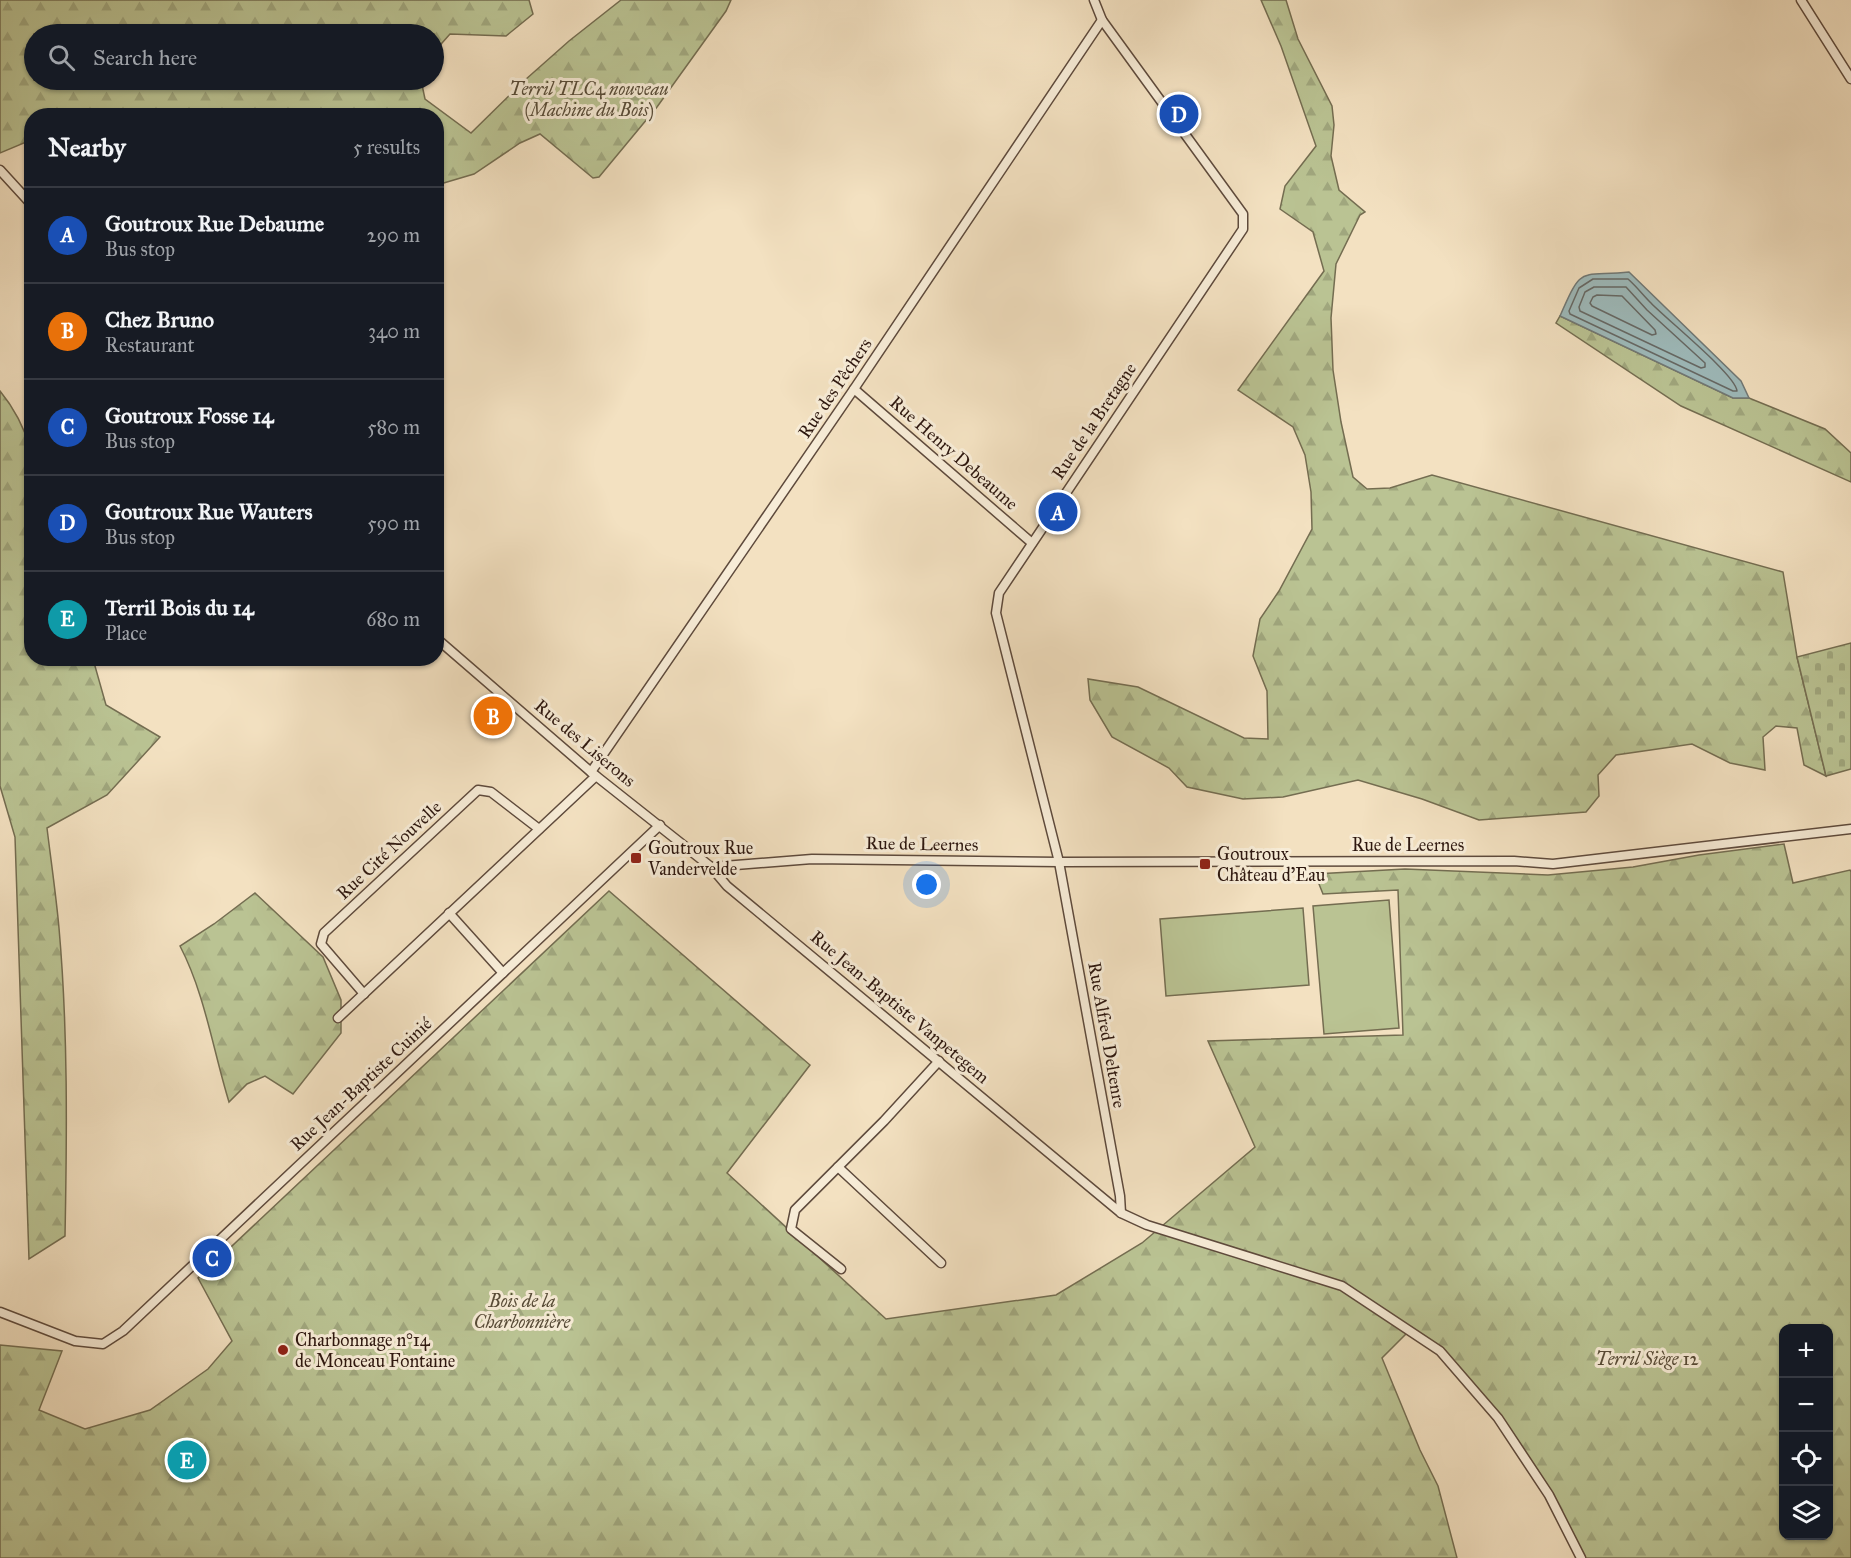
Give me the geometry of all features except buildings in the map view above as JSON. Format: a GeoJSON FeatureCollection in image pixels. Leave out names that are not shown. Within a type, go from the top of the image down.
{"type":"FeatureCollection","features":[{"type":"Feature","properties":{"kind":"street"},"geometry":{"type":"LineString","coordinates":[[1094,0],[1102,20]]}},
{"type":"Feature","properties":{"kind":"street"},"geometry":{"type":"LineString","coordinates":[[1801,0],[1851,79]]}},
{"type":"Feature","properties":{"kind":"street","name":"Rue de la Bretagne"},"geometry":{"type":"LineString","coordinates":[[1059,862],[996,613],[999,592],[1243,229],[1243,214],[1102,20]]}},
{"type":"Feature","properties":{"kind":"street","name":"Rue des Pêchers"},"geometry":{"type":"LineString","coordinates":[[593,774],[1102,20]]}},
{"type":"Feature","properties":{"kind":"street"},"geometry":{"type":"LineString","coordinates":[[0,171],[24,196]]}},
{"type":"Feature","properties":{"kind":"street","name":"Rue Henry Debeaume"},"geometry":{"type":"LineString","coordinates":[[854,389],[1032,543]]}},
{"type":"Feature","properties":{"kind":"street","name":"Rue des Liserons"},"geometry":{"type":"LineString","coordinates":[[444,645],[593,774],[660,825]]}},
{"type":"Feature","properties":{"kind":"street"},"geometry":{"type":"LineString","coordinates":[[338,1018],[539,829],[593,774]]}},
{"type":"Feature","properties":{"kind":"street","name":"Rue Cité Nouvelle"},"geometry":{"type":"LineString","coordinates":[[364,993],[321,944],[324,933],[478,790],[492,792],[539,829]]}},
{"type":"Feature","properties":{"kind":"street","name":"Rue Jean-Baptiste Vanpetegem"},"geometry":{"type":"LineString","coordinates":[[660,825],[711,867],[727,886],[1120,1213],[1147,1225],[1342,1286],[1440,1351],[1498,1418],[1549,1495],[1581,1558]]}},
{"type":"Feature","properties":{"kind":"street","name":"Rue Jean-Baptiste Cuinié"},"geometry":{"type":"LineString","coordinates":[[0,1312],[75,1341],[103,1344],[123,1331],[660,825]]}},
{"type":"Feature","properties":{"kind":"street","name":"Rue de Leernes"},"geometry":{"type":"LineString","coordinates":[[711,867],[812,859],[1059,862],[1514,861],[1553,864],[1851,829]]}},
{"type":"Feature","properties":{"kind":"street","name":"Rue Alfred Deltenre"},"geometry":{"type":"LineString","coordinates":[[1059,862],[1120,1196],[1120,1213]]}},
{"type":"Feature","properties":{"kind":"street"},"geometry":{"type":"LineString","coordinates":[[449,913],[503,973]]}},
{"type":"Feature","properties":{"kind":"street"},"geometry":{"type":"LineString","coordinates":[[841,1269],[791,1229],[795,1210],[884,1121],[939,1061]]}},
{"type":"Feature","properties":{"kind":"street"},"geometry":{"type":"LineString","coordinates":[[838,1167],[941,1263]]}},
{"type":"Feature","properties":{"kind":"green space","name":"Terril TLC4 nouveau (Machine du Bois)"},"geometry":{"type":"Polygon","coordinates":[[[0,0],[529,0],[533,14],[506,36],[450,34],[444,41],[444,24],[24,24],[24,90],[423,90],[425,99],[437,108],[24,108],[24,143],[0,153],[0,0]]]}},
{"type":"Feature","properties":{"kind":"green space","name":"Terril TLC4 nouveau (Machine du Bois)"},"geometry":{"type":"Polygon","coordinates":[[[621,0],[731,0],[726,11],[657,107],[599,177],[593,178],[540,134],[520,143],[474,174],[444,183],[444,113],[471,133],[525,80],[621,0]]]}},
{"type":"Feature","properties":{"kind":"green space"},"geometry":{"type":"Polygon","coordinates":[[[1261,0],[1286,0],[1298,39],[1332,106],[1334,125],[1331,156],[1339,190],[1365,212],[1360,215],[1336,264],[1331,318],[1333,370],[1353,477],[1367,489],[1390,488],[1432,475],[1783,572],[1797,657],[1826,776],[1804,765],[1797,728],[1776,726],[1763,737],[1765,770],[1730,763],[1692,744],[1616,755],[1598,775],[1599,796],[1586,812],[1479,820],[1422,799],[1358,780],[1283,797],[1243,799],[1187,787],[1169,768],[1112,737],[1090,700],[1088,679],[1138,687],[1244,738],[1268,739],[1267,691],[1253,656],[1260,619],[1279,591],[1312,529],[1311,492],[1305,455],[1293,427],[1238,390],[1324,271],[1313,232],[1280,209],[1285,186],[1316,146],[1281,46],[1261,0]]]}},
{"type":"Feature","properties":{"kind":"green space"},"geometry":{"type":"Polygon","coordinates":[[[1560,316],[1733,398],[1749,398],[1825,429],[1851,453],[1851,482],[1681,406],[1556,323],[1560,316]]]}},
{"type":"Feature","properties":{"kind":"green space"},"geometry":{"type":"Polygon","coordinates":[[[0,391],[24,432],[24,666],[95,666],[106,705],[160,737],[107,795],[47,828],[59,928],[64,1005],[65,1236],[29,1259],[15,837],[0,786],[0,391]]]}},
{"type":"Feature","properties":{"kind":"green space"},"geometry":{"type":"Polygon","coordinates":[[[1851,643],[1851,769],[1826,776],[1797,657],[1851,643]]]}},
{"type":"Feature","properties":{"kind":"green space","name":"Bois de la Charbonnière"},"geometry":{"type":"Polygon","coordinates":[[[1784,844],[1793,883],[1850,870],[1851,872],[1851,1558],[1581,1558],[1549,1495],[1498,1418],[1440,1351],[1409,1331],[1382,1358],[1420,1450],[1438,1486],[1457,1558],[0,1558],[0,1345],[62,1351],[39,1410],[85,1429],[150,1410],[208,1369],[232,1341],[198,1278],[609,891],[810,1065],[727,1173],[886,1319],[1056,1295],[1142,1243],[1255,1147],[1208,1041],[1403,1035],[1398,890],[1323,894],[1315,874],[1405,869],[1548,875],[1633,867],[1699,855],[1784,844]]]}},
{"type":"Feature","properties":{"kind":"green space"},"geometry":{"type":"Polygon","coordinates":[[[255,893],[323,957],[341,1000],[341,1033],[293,1094],[265,1076],[247,1084],[229,1102],[196,983],[180,946],[255,893]]]}},
{"type":"Feature","properties":{"kind":"green space"},"geometry":{"type":"Polygon","coordinates":[[[1389,900],[1399,1028],[1324,1034],[1313,906],[1389,900]]]}},
{"type":"Feature","properties":{"kind":"green space"},"geometry":{"type":"Polygon","coordinates":[[[1303,908],[1309,985],[1166,996],[1160,919],[1303,908]]]}},
{"type":"Feature","properties":{"kind":"water"},"geometry":{"type":"Polygon","coordinates":[[[1629,272],[1741,381],[1749,398],[1733,398],[1560,316],[1573,288],[1584,276],[1629,272]]]}},
{"type":"Feature","properties":{"kind":"place","name":"Goutroux Rue Wauters"},"geometry":{"type":"Point","coordinates":[1179,114]}},
{"type":"Feature","properties":{"kind":"place","name":"Goutroux Rue Debaume"},"geometry":{"type":"Point","coordinates":[1058,512]}},
{"type":"Feature","properties":{"kind":"place","name":"Chez Bruno"},"geometry":{"type":"Point","coordinates":[493,716]}},
{"type":"Feature","properties":{"kind":"place","name":"Goutroux Rue Vandervelde"},"geometry":{"type":"Point","coordinates":[636,858]}},
{"type":"Feature","properties":{"kind":"place","name":"Goutroux Château d'Eau"},"geometry":{"type":"Point","coordinates":[1205,864]}},
{"type":"Feature","properties":{"kind":"place","name":"Goutroux Fosse 14"},"geometry":{"type":"Point","coordinates":[212,1258]}},
{"type":"Feature","properties":{"kind":"place","name":"Charbonnage n°14 de Monceau Fontaine"},"geometry":{"type":"Point","coordinates":[283,1350]}},
{"type":"Feature","properties":{"kind":"place","name":"Terril Bois du 14"},"geometry":{"type":"Point","coordinates":[187,1460]}},
{"type":"Feature","properties":{"kind":"park label","name":"Terril Siège 12"},"geometry":{"type":"Point","coordinates":[1647,1359]}}]}
